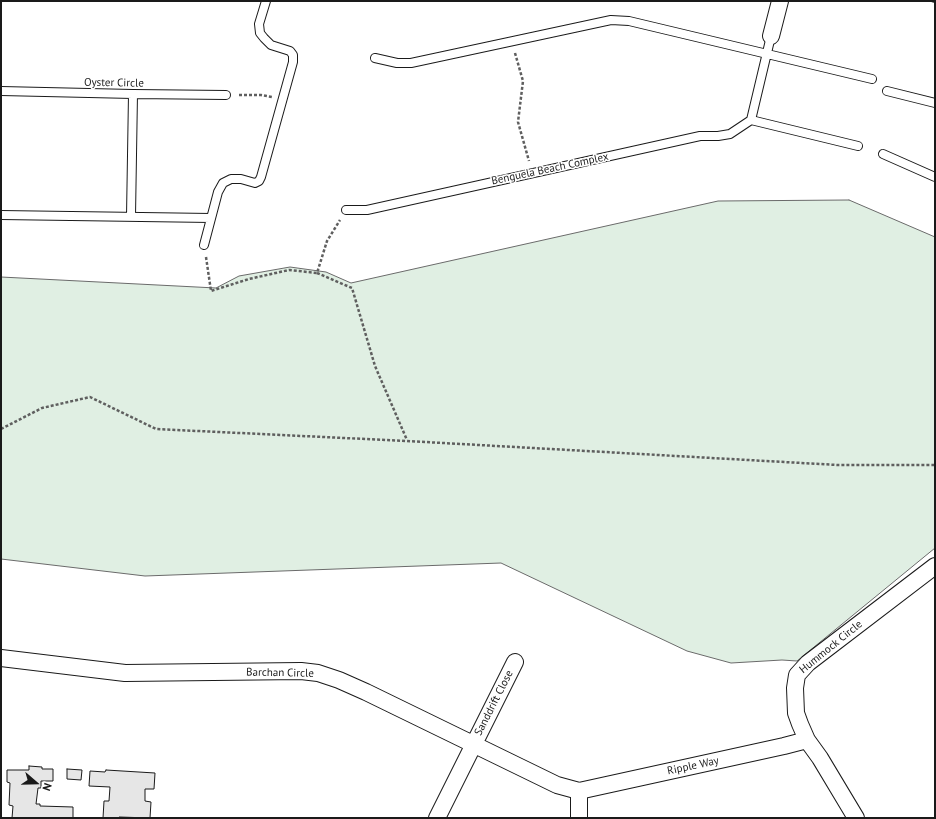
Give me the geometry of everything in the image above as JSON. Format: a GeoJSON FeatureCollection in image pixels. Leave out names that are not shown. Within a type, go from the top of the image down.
{"type":"FeatureCollection","features":[{"type":"Feature","properties":{"kind":"street"},"geometry":{"type":"LineString","coordinates":[[771,36],[780,1]]}},
{"type":"Feature","properties":{"kind":"street","name":"Hummock Circle"},"geometry":{"type":"LineString","coordinates":[[856,818],[820,758],[807,740],[796,713],[797,674],[801,669],[935,566]]}},
{"type":"Feature","properties":{"kind":"street","name":"Barchan Circle"},"geometry":{"type":"LineString","coordinates":[[1,658],[125,673],[300,671],[318,673],[339,680],[366,692],[558,785],[579,791]]}},
{"type":"Feature","properties":{"kind":"street","name":"Sanddrift Close"},"geometry":{"type":"LineString","coordinates":[[437,818],[514,662]]}},
{"type":"Feature","properties":{"kind":"street","name":"Ripple Way"},"geometry":{"type":"LineString","coordinates":[[579,791],[807,740]]}},
{"type":"Feature","properties":{"kind":"street"},"geometry":{"type":"LineString","coordinates":[[579,791],[579,818]]}},
{"type":"Feature","properties":{"kind":"lane"},"geometry":{"type":"LineString","coordinates":[[204,245],[210,218],[218,192],[223,183],[231,179],[241,179],[255,183],[261,177],[292,62],[293,55],[290,51],[271,44],[260,33],[259,24],[266,1]]}},
{"type":"Feature","properties":{"kind":"lane"},"geometry":{"type":"LineString","coordinates":[[375,58],[397,63],[410,64],[611,20],[629,21],[872,79]]}},
{"type":"Feature","properties":{"kind":"lane"},"geometry":{"type":"LineString","coordinates":[[771,36],[751,120],[858,146]]}},
{"type":"Feature","properties":{"kind":"lane"},"geometry":{"type":"LineString","coordinates":[[887,91],[935,103]]}},
{"type":"Feature","properties":{"kind":"lane","name":"Oyster Circle"},"geometry":{"type":"LineString","coordinates":[[1,92],[226,95]]}},
{"type":"Feature","properties":{"kind":"lane"},"geometry":{"type":"LineString","coordinates":[[131,216],[134,94]]}},
{"type":"Feature","properties":{"kind":"lane","name":"Benguela Beach Complex"},"geometry":{"type":"LineString","coordinates":[[346,210],[367,210],[700,136],[730,134],[751,120]]}},
{"type":"Feature","properties":{"kind":"lane"},"geometry":{"type":"LineString","coordinates":[[883,154],[935,177]]}},
{"type":"Feature","properties":{"kind":"lane"},"geometry":{"type":"LineString","coordinates":[[1,215],[210,218]]}},
{"type":"Feature","properties":{"kind":"path"},"geometry":{"type":"LineString","coordinates":[[512,42],[523,81],[518,122],[525,143],[531,174]]}},
{"type":"Feature","properties":{"kind":"path"},"geometry":{"type":"LineString","coordinates":[[226,95],[260,95],[282,98]]}},
{"type":"Feature","properties":{"kind":"path"},"geometry":{"type":"LineString","coordinates":[[318,273],[327,241],[346,210]]}},
{"type":"Feature","properties":{"kind":"path"},"geometry":{"type":"LineString","coordinates":[[204,245],[211,291],[249,279],[290,270],[318,273],[352,288],[375,366],[407,441]]}},
{"type":"Feature","properties":{"kind":"path"},"geometry":{"type":"LineString","coordinates":[[1,429],[42,408],[90,397],[156,430],[407,441],[838,466],[935,465]]}},
{"type":"Feature","properties":{"kind":"green space"},"geometry":{"type":"Polygon","coordinates":[[[849,200],[935,237],[935,548],[797,661],[782,660],[731,663],[687,651],[501,563],[145,576],[1,559],[1,277],[216,288],[239,276],[290,267],[326,272],[351,283],[718,201],[849,200]]]}},
{"type":"Feature","properties":{"kind":"building"},"geometry":{"type":"Polygon","coordinates":[[[29,766],[42,767],[42,769],[53,769],[53,781],[41,781],[41,788],[38,788],[36,804],[40,804],[40,806],[73,807],[73,818],[12,818],[13,806],[9,805],[10,783],[7,782],[7,770],[29,770],[29,766]]]}},
{"type":"Feature","properties":{"kind":"building"},"geometry":{"type":"Polygon","coordinates":[[[67,769],[82,770],[81,780],[67,779],[67,769]]]}},
{"type":"Feature","properties":{"kind":"building"},"geometry":{"type":"Polygon","coordinates":[[[106,770],[155,773],[154,789],[145,789],[145,801],[151,802],[150,818],[103,818],[104,801],[109,801],[110,787],[89,786],[90,771],[105,772],[106,770]]]}}]}
